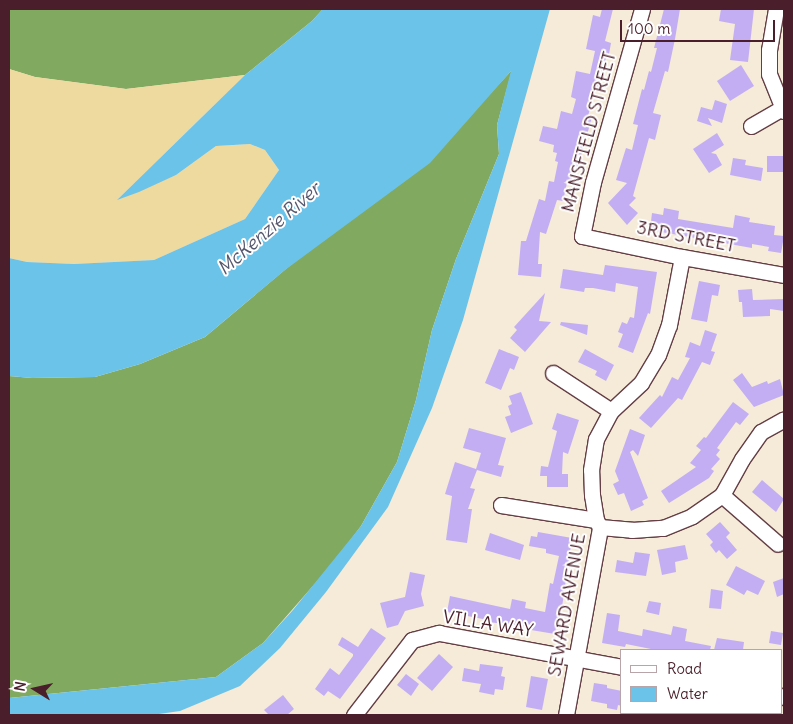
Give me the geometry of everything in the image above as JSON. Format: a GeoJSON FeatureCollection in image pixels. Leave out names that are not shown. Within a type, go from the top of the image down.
{"type":"FeatureCollection","features":[{"type":"Feature","properties":{"kind":"street","name":"MANSFIELD STREET"},"geometry":{"type":"LineString","coordinates":[[582,236],[594,182],[642,9]]}},
{"type":"Feature","properties":{"kind":"street"},"geometry":{"type":"LineString","coordinates":[[751,126],[783,109],[769,74],[769,50],[776,9]]}},
{"type":"Feature","properties":{"kind":"street","name":"3RD STREET"},"geometry":{"type":"LineString","coordinates":[[582,236],[682,257],[784,275]]}},
{"type":"Feature","properties":{"kind":"street","name":"SEWARD AVENUE"},"geometry":{"type":"LineString","coordinates":[[566,715],[598,524],[592,495],[592,470],[596,439],[611,411],[641,383],[658,355],[669,325],[682,257]]}},
{"type":"Feature","properties":{"kind":"street"},"geometry":{"type":"LineString","coordinates":[[553,373],[611,411]]}},
{"type":"Feature","properties":{"kind":"street"},"geometry":{"type":"LineString","coordinates":[[501,506],[632,530],[663,528],[692,516],[722,495],[742,459],[761,432],[784,419]]}},
{"type":"Feature","properties":{"kind":"street"},"geometry":{"type":"LineString","coordinates":[[722,495],[778,544]]}},
{"type":"Feature","properties":{"kind":"street","name":"VILLA WAY"},"geometry":{"type":"LineString","coordinates":[[354,715],[412,640],[439,633],[620,667]]}},
{"type":"Feature","properties":{"kind":"green space"},"geometry":{"type":"Polygon","coordinates":[[[9,9],[323,9],[312,21],[245,75],[126,89],[35,77],[9,69],[9,9]]]}},
{"type":"Feature","properties":{"kind":"green space"},"geometry":{"type":"Polygon","coordinates":[[[512,70],[497,125],[499,154],[456,259],[432,330],[416,400],[397,462],[361,526],[333,563],[263,643],[216,677],[9,698],[9,376],[32,378],[95,377],[140,364],[205,337],[474,111],[512,70]]]}},
{"type":"Feature","properties":{"kind":"sand"},"geometry":{"type":"Polygon","coordinates":[[[9,69],[35,77],[126,89],[245,75],[118,199],[176,175],[216,146],[250,144],[265,150],[279,170],[245,219],[154,260],[74,264],[27,262],[9,258],[9,69]]]}},
{"type":"Feature","properties":{"kind":"water","name":"McKenzie River"},"geometry":{"type":"Polygon","coordinates":[[[323,9],[550,9],[463,320],[432,408],[388,507],[326,592],[280,648],[240,686],[180,711],[152,715],[9,715],[9,698],[216,677],[263,643],[293,610],[361,526],[397,462],[416,400],[432,330],[456,259],[499,154],[497,125],[511,71],[430,163],[285,270],[205,337],[140,364],[95,377],[32,378],[9,376],[9,258],[27,262],[74,264],[154,260],[245,219],[279,170],[265,150],[250,144],[216,146],[176,175],[117,200],[245,75],[312,21],[323,9]]]}},
{"type":"Feature","properties":{"kind":"building"},"geometry":{"type":"Polygon","coordinates":[[[602,9],[613,9],[605,41],[611,43],[598,92],[595,91],[588,116],[592,117],[573,185],[567,183],[563,201],[557,200],[546,234],[540,232],[538,264],[542,264],[541,277],[518,275],[521,241],[526,241],[539,199],[545,201],[549,181],[554,182],[558,162],[555,161],[557,153],[553,152],[554,145],[539,141],[543,126],[557,129],[561,111],[572,114],[576,99],[571,97],[576,71],[590,74],[595,51],[586,49],[593,15],[600,17],[602,9]]]}},
{"type":"Feature","properties":{"kind":"building"},"geometry":{"type":"Polygon","coordinates":[[[664,9],[680,9],[668,72],[665,71],[653,113],[661,115],[655,140],[649,138],[633,196],[636,198],[629,205],[638,213],[627,225],[608,203],[627,183],[616,180],[626,148],[632,150],[638,125],[633,124],[642,89],[644,90],[649,71],[651,72],[657,48],[654,48],[664,9]]]}},
{"type":"Feature","properties":{"kind":"building"},"geometry":{"type":"Polygon","coordinates":[[[721,9],[754,9],[748,62],[730,60],[735,24],[719,21],[721,9]]]}},
{"type":"Feature","properties":{"kind":"building"},"geometry":{"type":"Polygon","coordinates":[[[741,65],[754,86],[730,101],[717,81],[741,65]]]}},
{"type":"Feature","properties":{"kind":"building"},"geometry":{"type":"Polygon","coordinates":[[[715,100],[727,104],[722,123],[708,118],[712,126],[697,121],[701,107],[712,110],[715,100]]]}},
{"type":"Feature","properties":{"kind":"building"},"geometry":{"type":"Polygon","coordinates":[[[717,133],[724,145],[711,153],[716,154],[722,165],[709,173],[693,149],[717,133]]]}},
{"type":"Feature","properties":{"kind":"building"},"geometry":{"type":"Polygon","coordinates":[[[767,156],[784,156],[784,172],[767,172],[767,156]]]}},
{"type":"Feature","properties":{"kind":"building"},"geometry":{"type":"Polygon","coordinates":[[[733,158],[746,160],[745,165],[763,168],[761,181],[730,175],[733,158]]]}},
{"type":"Feature","properties":{"kind":"building"},"geometry":{"type":"Polygon","coordinates":[[[664,208],[679,211],[678,219],[733,228],[735,215],[750,218],[749,222],[775,226],[774,235],[784,236],[781,253],[768,251],[769,247],[752,244],[752,248],[650,230],[652,213],[663,215],[664,208]]]}},
{"type":"Feature","properties":{"kind":"building"},"geometry":{"type":"Polygon","coordinates":[[[605,265],[657,272],[650,314],[648,313],[633,353],[618,347],[623,334],[618,332],[622,322],[627,324],[630,317],[634,318],[638,287],[616,283],[615,292],[593,288],[585,288],[584,292],[560,288],[563,269],[603,275],[605,265]]]}},
{"type":"Feature","properties":{"kind":"building"},"geometry":{"type":"Polygon","coordinates":[[[699,281],[720,285],[718,296],[712,295],[707,322],[691,319],[699,281]]]}},
{"type":"Feature","properties":{"kind":"building"},"geometry":{"type":"Polygon","coordinates":[[[752,289],[753,300],[784,299],[784,311],[770,309],[770,316],[743,317],[742,302],[739,302],[738,290],[752,289]]]}},
{"type":"Feature","properties":{"kind":"building"},"geometry":{"type":"Polygon","coordinates":[[[545,293],[539,321],[551,322],[525,352],[510,338],[517,330],[514,327],[545,293]]]}},
{"type":"Feature","properties":{"kind":"building"},"geometry":{"type":"Polygon","coordinates":[[[561,322],[588,325],[587,335],[560,325],[561,322]]]}},
{"type":"Feature","properties":{"kind":"building"},"geometry":{"type":"Polygon","coordinates":[[[705,330],[717,334],[711,351],[715,352],[710,365],[702,362],[682,400],[678,398],[651,428],[639,418],[660,395],[662,397],[672,377],[678,380],[690,358],[685,357],[690,342],[700,346],[705,330]]]}},
{"type":"Feature","properties":{"kind":"building"},"geometry":{"type":"Polygon","coordinates":[[[499,349],[519,357],[514,370],[510,368],[501,390],[485,383],[499,349]]]}},
{"type":"Feature","properties":{"kind":"building"},"geometry":{"type":"Polygon","coordinates":[[[585,349],[614,365],[606,381],[595,375],[597,371],[578,362],[585,349]]]}},
{"type":"Feature","properties":{"kind":"building"},"geometry":{"type":"Polygon","coordinates":[[[742,373],[752,387],[767,381],[768,384],[780,379],[784,395],[754,407],[733,380],[742,373]]]}},
{"type":"Feature","properties":{"kind":"building"},"geometry":{"type":"Polygon","coordinates":[[[521,392],[533,424],[511,433],[505,417],[511,415],[508,406],[512,404],[509,396],[521,392]]]}},
{"type":"Feature","properties":{"kind":"building"},"geometry":{"type":"Polygon","coordinates":[[[733,402],[749,414],[740,425],[736,422],[717,448],[720,450],[716,455],[720,459],[711,469],[714,471],[709,478],[669,503],[661,491],[696,467],[690,463],[701,450],[696,446],[704,437],[706,438],[733,402]]]}},
{"type":"Feature","properties":{"kind":"building"},"geometry":{"type":"Polygon","coordinates":[[[557,413],[579,420],[568,454],[563,452],[562,474],[568,474],[568,487],[547,487],[547,476],[540,476],[541,466],[548,467],[557,431],[552,429],[557,413]]]}},
{"type":"Feature","properties":{"kind":"building"},"geometry":{"type":"Polygon","coordinates":[[[469,428],[506,438],[498,465],[504,466],[501,477],[477,470],[470,488],[475,489],[468,509],[472,509],[467,543],[446,540],[452,496],[445,494],[455,462],[476,469],[481,453],[463,448],[469,428]]]}},
{"type":"Feature","properties":{"kind":"building"},"geometry":{"type":"Polygon","coordinates":[[[630,429],[645,435],[638,456],[633,450],[630,452],[648,498],[642,501],[644,505],[631,511],[624,493],[618,495],[613,484],[619,481],[615,471],[630,429]]]}},
{"type":"Feature","properties":{"kind":"building"},"geometry":{"type":"Polygon","coordinates":[[[762,480],[784,499],[776,512],[752,492],[762,480]]]}},
{"type":"Feature","properties":{"kind":"building"},"geometry":{"type":"Polygon","coordinates":[[[720,522],[730,533],[726,537],[737,550],[727,559],[719,550],[716,553],[710,545],[713,542],[706,534],[720,522]]]}},
{"type":"Feature","properties":{"kind":"building"},"geometry":{"type":"Polygon","coordinates":[[[538,532],[572,538],[560,621],[557,620],[555,634],[531,630],[531,627],[488,622],[488,620],[447,612],[450,596],[510,609],[512,599],[526,602],[525,608],[545,612],[550,583],[553,584],[559,556],[546,553],[546,549],[529,546],[531,536],[537,537],[538,532]]]}},
{"type":"Feature","properties":{"kind":"building"},"geometry":{"type":"Polygon","coordinates":[[[490,533],[524,545],[520,560],[485,550],[490,533]]]}},
{"type":"Feature","properties":{"kind":"building"},"geometry":{"type":"Polygon","coordinates":[[[685,545],[688,559],[675,562],[676,572],[662,575],[657,550],[685,545]]]}},
{"type":"Feature","properties":{"kind":"building"},"geometry":{"type":"Polygon","coordinates":[[[635,552],[650,554],[646,576],[615,572],[617,560],[633,563],[635,552]]]}},
{"type":"Feature","properties":{"kind":"building"},"geometry":{"type":"Polygon","coordinates":[[[736,566],[765,581],[758,595],[747,590],[744,595],[726,585],[736,566]]]}},
{"type":"Feature","properties":{"kind":"building"},"geometry":{"type":"Polygon","coordinates":[[[410,572],[425,575],[421,594],[424,606],[405,611],[398,625],[387,628],[380,603],[405,597],[410,572]]]}},
{"type":"Feature","properties":{"kind":"building"},"geometry":{"type":"Polygon","coordinates":[[[784,578],[784,594],[777,597],[773,582],[784,578]]]}},
{"type":"Feature","properties":{"kind":"building"},"geometry":{"type":"Polygon","coordinates":[[[711,589],[723,591],[721,609],[709,608],[711,589]]]}},
{"type":"Feature","properties":{"kind":"building"},"geometry":{"type":"Polygon","coordinates":[[[649,601],[661,603],[659,615],[646,612],[649,601]]]}},
{"type":"Feature","properties":{"kind":"building"},"geometry":{"type":"Polygon","coordinates":[[[607,613],[620,615],[618,631],[642,636],[643,629],[671,635],[673,626],[687,629],[685,641],[711,646],[710,649],[651,649],[626,644],[625,647],[602,643],[607,613]]]}},
{"type":"Feature","properties":{"kind":"building"},"geometry":{"type":"Polygon","coordinates":[[[371,628],[386,638],[340,699],[328,691],[324,696],[315,689],[330,668],[339,675],[353,656],[353,654],[338,645],[342,637],[358,647],[371,628]]]}},
{"type":"Feature","properties":{"kind":"building"},"geometry":{"type":"Polygon","coordinates":[[[771,631],[783,633],[781,645],[769,643],[771,631]]]}},
{"type":"Feature","properties":{"kind":"building"},"geometry":{"type":"Polygon","coordinates":[[[717,638],[744,642],[743,649],[714,649],[717,638]]]}},
{"type":"Feature","properties":{"kind":"building"},"geometry":{"type":"Polygon","coordinates":[[[439,654],[453,667],[432,691],[417,678],[439,654]]]}},
{"type":"Feature","properties":{"kind":"building"},"geometry":{"type":"Polygon","coordinates":[[[480,664],[503,667],[501,676],[505,677],[503,690],[495,689],[494,695],[479,692],[481,684],[462,681],[464,668],[479,671],[480,664]]]}},
{"type":"Feature","properties":{"kind":"building"},"geometry":{"type":"Polygon","coordinates":[[[406,674],[419,684],[411,696],[397,685],[406,674]]]}},
{"type":"Feature","properties":{"kind":"building"},"geometry":{"type":"Polygon","coordinates":[[[531,676],[548,679],[542,710],[526,707],[531,676]]]}},
{"type":"Feature","properties":{"kind":"building"},"geometry":{"type":"Polygon","coordinates":[[[594,683],[607,685],[607,688],[620,691],[620,706],[618,705],[617,710],[607,708],[607,704],[591,701],[594,683]]]}},
{"type":"Feature","properties":{"kind":"building"},"geometry":{"type":"Polygon","coordinates":[[[283,695],[294,709],[287,715],[269,715],[264,710],[283,695]]]}}]}
